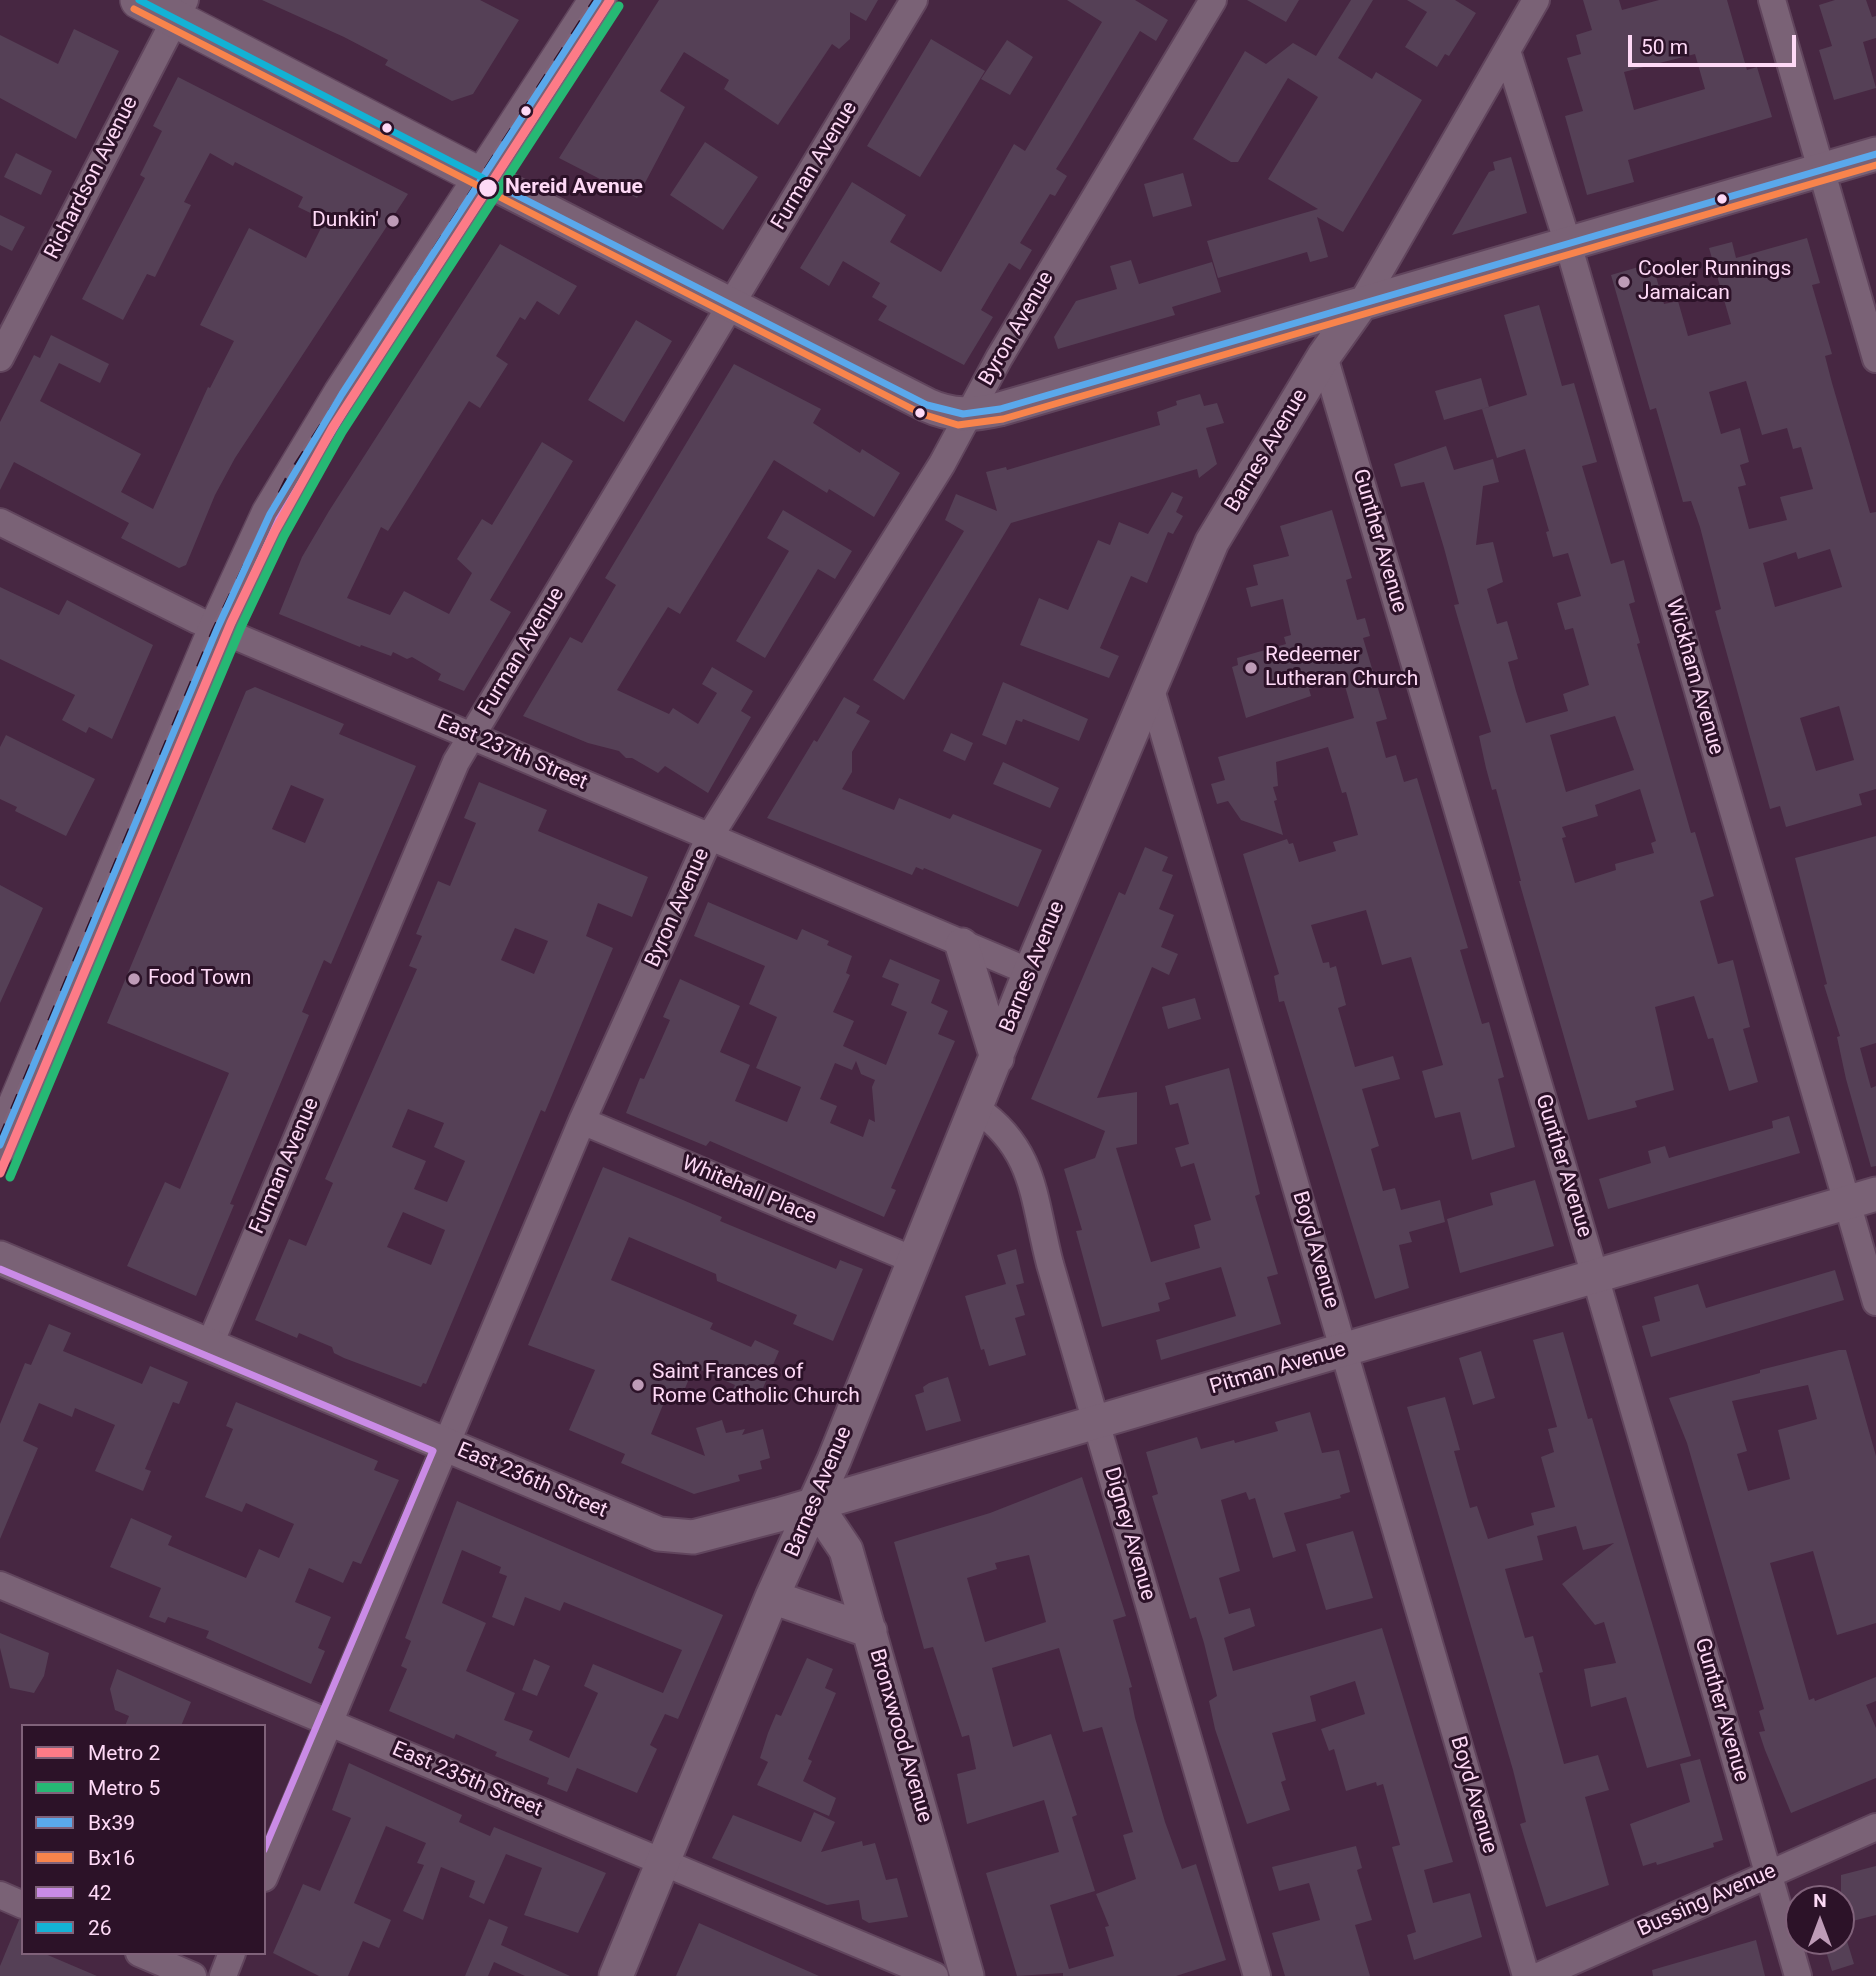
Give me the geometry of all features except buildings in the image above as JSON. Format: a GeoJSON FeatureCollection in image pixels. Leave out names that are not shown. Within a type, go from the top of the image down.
{"type":"FeatureCollection","features":[{"type":"Feature","properties":{"kind":"main road"},"geometry":{"type":"LineString","coordinates":[[139,0],[180,9],[483,178]]}},
{"type":"Feature","properties":{"kind":"main road"},"geometry":{"type":"LineString","coordinates":[[0,1145],[255,544],[303,457],[598,0]]}},
{"type":"Feature","properties":{"kind":"street","name":"Furman Avenue"},"geometry":{"type":"LineString","coordinates":[[210,1344],[449,776],[914,0]]}},
{"type":"Feature","properties":{"kind":"street","name":"Byron Avenue"},"geometry":{"type":"LineString","coordinates":[[266,1873],[582,1121],[710,836],[942,464],[999,358],[1213,0]]}},
{"type":"Feature","properties":{"kind":"street"},"geometry":{"type":"LineString","coordinates":[[1772,0],[1876,359]]}},
{"type":"Feature","properties":{"kind":"street","name":"Barnes Avenue"},"geometry":{"type":"LineString","coordinates":[[616,1976],[772,1597],[816,1504],[1030,972],[1212,542],[1324,356],[1361,304],[1507,54],[1529,2]]}},
{"type":"Feature","properties":{"kind":"street","name":"Richardson Avenue"},"geometry":{"type":"LineString","coordinates":[[0,358],[180,9]]}},
{"type":"Feature","properties":{"kind":"street","name":"Wickham Avenue"},"geometry":{"type":"LineString","coordinates":[[1507,54],[1862,1198],[1876,1302]]}},
{"type":"Feature","properties":{"kind":"street"},"geometry":{"type":"LineString","coordinates":[[483,178],[938,410],[969,415],[1000,409],[1876,155]]}},
{"type":"Feature","properties":{"kind":"street","name":"Gunther Avenue"},"geometry":{"type":"LineString","coordinates":[[1324,356],[1798,1976]]}},
{"type":"Feature","properties":{"kind":"street","name":"East 237th Street"},"geometry":{"type":"LineString","coordinates":[[0,522],[133,590],[217,629],[1030,972]]}},
{"type":"Feature","properties":{"kind":"street","name":"Boyd Avenue"},"geometry":{"type":"LineString","coordinates":[[1150,687],[1526,1976]]}},
{"type":"Feature","properties":{"kind":"street"},"geometry":{"type":"LineString","coordinates":[[962,945],[997,1058]]}},
{"type":"Feature","properties":{"kind":"street","name":"Digney Avenue"},"geometry":{"type":"LineString","coordinates":[[977,1109],[1009,1135],[1023,1159],[1096,1422],[1257,1976]]}},
{"type":"Feature","properties":{"kind":"street","name":"Whitehall Place"},"geometry":{"type":"LineString","coordinates":[[582,1121],[916,1261]]}},
{"type":"Feature","properties":{"kind":"street","name":"Pitman Avenue"},"geometry":{"type":"LineString","coordinates":[[678,1539],[816,1504],[1862,1198]]}},
{"type":"Feature","properties":{"kind":"street","name":"East 236th Street"},"geometry":{"type":"LineString","coordinates":[[0,1258],[659,1534],[678,1539]]}},
{"type":"Feature","properties":{"kind":"street","name":"Bronxwood Avenue"},"geometry":{"type":"LineString","coordinates":[[816,1504],[846,1550],[967,1976]]}},
{"type":"Feature","properties":{"kind":"street","name":"East 235th Street"},"geometry":{"type":"LineString","coordinates":[[0,1585],[935,1976]]}},
{"type":"Feature","properties":{"kind":"street"},"geometry":{"type":"LineString","coordinates":[[772,1597],[870,1631]]}},
{"type":"Feature","properties":{"kind":"street","name":"Bussing Avenue"},"geometry":{"type":"LineString","coordinates":[[1539,1976],[1876,1827]]}},
{"type":"Feature","properties":{"kind":"street"},"geometry":{"type":"LineString","coordinates":[[0,1895],[21,1904]]}},
{"type":"Feature","properties":{"kind":"street"},"geometry":{"type":"LineString","coordinates":[[144,1955],[193,1976]]}},
{"type":"Feature","properties":{"kind":"street"},"geometry":{"type":"LineString","coordinates":[[223,1976],[231,1955]]}},
{"type":"Feature","properties":{"kind":"railway"},"geometry":{"type":"LineString","coordinates":[[0,1139],[214,630],[287,479],[595,0]]}},
{"type":"Feature","properties":{"kind":"metro line","name":"2"},"geometry":{"type":"LineString","coordinates":[[0,1173],[231,623],[275,531],[333,427],[610,0]]}},
{"type":"Feature","properties":{"kind":"metro line","name":"5"},"geometry":{"type":"LineString","coordinates":[[10,1177],[241,627],[284,536],[342,432],[619,6]]}},
{"type":"Feature","properties":{"kind":"transit line","name":"26"},"geometry":{"type":"LineString","coordinates":[[139,0],[483,178]]}},
{"type":"Feature","properties":{"kind":"transit line","name":"Bx39"},"geometry":{"type":"LineString","coordinates":[[0,1145],[217,629],[270,514],[342,394],[598,0]]}},
{"type":"Feature","properties":{"kind":"transit line","name":"42"},"geometry":{"type":"LineString","coordinates":[[10,1149],[227,633],[279,519],[351,400],[607,6]]}},
{"type":"Feature","properties":{"kind":"transit line","name":"Bx16"},"geometry":{"type":"LineString","coordinates":[[134,9],[922,414],[958,425],[1003,419],[1876,165]]}},
{"type":"Feature","properties":{"kind":"transit line","name":"Bx39"},"geometry":{"type":"LineString","coordinates":[[483,178],[927,405],[963,414],[1000,409],[1876,154]]}},
{"type":"Feature","properties":{"kind":"transit line","name":"42"},"geometry":{"type":"LineString","coordinates":[[0,1269],[433,1451],[266,1845]]}},
{"type":"Feature","properties":{"kind":"place","name":"Nereid Avenue"},"geometry":{"type":"Point","coordinates":[488,188]}},
{"type":"Feature","properties":{"kind":"place","name":"Dunkin'"},"geometry":{"type":"Point","coordinates":[393,221]}},
{"type":"Feature","properties":{"kind":"place","name":"Cooler Runnings Jamaican"},"geometry":{"type":"Point","coordinates":[1624,282]}},
{"type":"Feature","properties":{"kind":"place","name":"Redeemer Lutheran Church"},"geometry":{"type":"Point","coordinates":[1251,668]}},
{"type":"Feature","properties":{"kind":"place","name":"Food Town"},"geometry":{"type":"Point","coordinates":[134,979]}},
{"type":"Feature","properties":{"kind":"place","name":"Saint Frances of Rome Catholic Church"},"geometry":{"type":"Point","coordinates":[638,1385]}}]}
